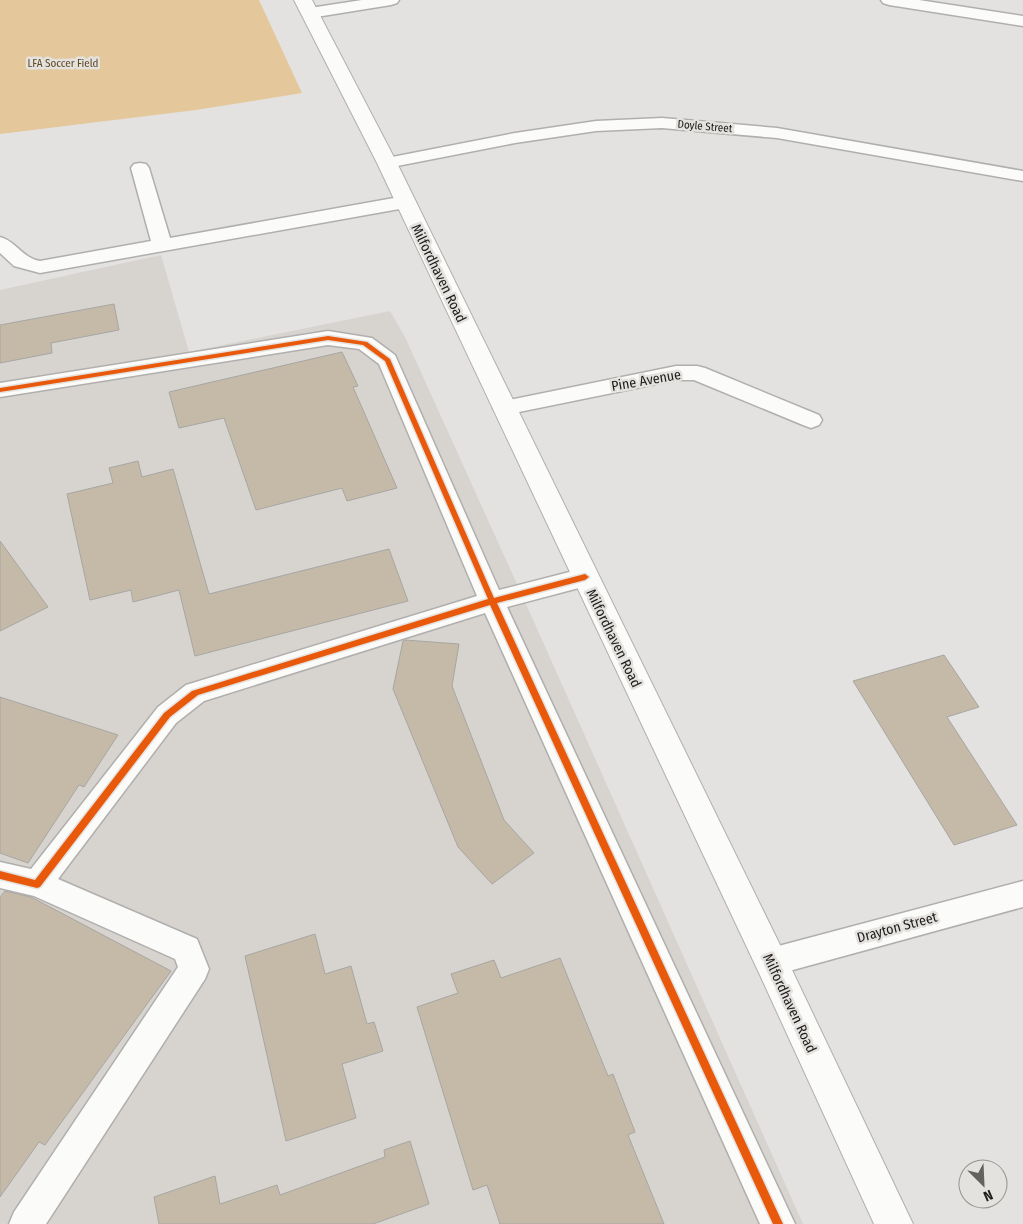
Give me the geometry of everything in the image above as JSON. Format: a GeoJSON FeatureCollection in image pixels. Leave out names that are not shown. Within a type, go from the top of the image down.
{"type":"FeatureCollection","features":[{"type":"Feature","properties":{"kind":"main road","name":"Milfordhaven Road"},"geometry":{"type":"LineString","coordinates":[[306,6],[387,163],[771,962],[894,1224]]}},
{"type":"Feature","properties":{"kind":"street"},"geometry":{"type":"LineString","coordinates":[[306,6],[391,0]]}},
{"type":"Feature","properties":{"kind":"street"},"geometry":{"type":"LineString","coordinates":[[889,0],[1023,21]]}},
{"type":"Feature","properties":{"kind":"street","name":"Doyle Street"},"geometry":{"type":"LineString","coordinates":[[387,163],[516,138],[596,126],[662,123],[777,133],[1023,176]]}},
{"type":"Feature","properties":{"kind":"street"},"geometry":{"type":"LineString","coordinates":[[140,168],[162,245]]}},
{"type":"Feature","properties":{"kind":"street"},"geometry":{"type":"LineString","coordinates":[[0,243],[15,259],[25,266],[40,267],[405,202]]}},
{"type":"Feature","properties":{"kind":"street"},"geometry":{"type":"LineString","coordinates":[[0,390],[328,338],[364,343],[388,360],[492,601],[778,1224]]}},
{"type":"Feature","properties":{"kind":"street","name":"Pine Avenue"},"geometry":{"type":"LineString","coordinates":[[504,408],[676,373],[697,373],[811,420]]}},
{"type":"Feature","properties":{"kind":"street"},"geometry":{"type":"LineString","coordinates":[[37,884],[167,714],[196,694],[492,601],[585,577]]}},
{"type":"Feature","properties":{"kind":"street"},"geometry":{"type":"LineString","coordinates":[[0,875],[37,884],[186,949],[194,969],[26,1224]]}},
{"type":"Feature","properties":{"kind":"street","name":"Drayton Street"},"geometry":{"type":"LineString","coordinates":[[771,962],[1023,894]]}},
{"type":"Feature","properties":{"kind":"shaded area"},"geometry":{"type":"Polygon","coordinates":[[[161,255],[189,352],[390,311],[405,337],[526,604],[803,1224],[0,1224],[0,290],[161,255]]]}},
{"type":"Feature","properties":{"kind":"green space","name":"LFA Soccer Field"},"geometry":{"type":"Polygon","coordinates":[[[0,0],[259,0],[302,93],[196,110],[0,134],[0,0]]]}},
{"type":"Feature","properties":{"kind":"building"},"geometry":{"type":"Polygon","coordinates":[[[114,304],[119,330],[51,343],[52,353],[0,363],[0,325],[114,304]]]}},
{"type":"Feature","properties":{"kind":"building"},"geometry":{"type":"Polygon","coordinates":[[[342,352],[358,386],[353,387],[397,488],[347,501],[342,488],[256,510],[224,418],[179,428],[169,392],[342,352]]]}},
{"type":"Feature","properties":{"kind":"building"},"geometry":{"type":"Polygon","coordinates":[[[138,461],[142,477],[173,469],[209,594],[389,549],[408,601],[195,656],[179,590],[133,602],[131,590],[90,600],[67,494],[113,483],[109,468],[138,461]]]}},
{"type":"Feature","properties":{"kind":"building"},"geometry":{"type":"Polygon","coordinates":[[[0,541],[48,607],[0,631],[0,541]]]}},
{"type":"Feature","properties":{"kind":"building"},"geometry":{"type":"Polygon","coordinates":[[[403,641],[459,644],[452,686],[504,820],[534,853],[492,884],[458,847],[393,689],[403,641]]]}},
{"type":"Feature","properties":{"kind":"building"},"geometry":{"type":"Polygon","coordinates":[[[944,655],[979,707],[947,717],[1017,825],[954,845],[853,681],[944,655]]]}},
{"type":"Feature","properties":{"kind":"building"},"geometry":{"type":"Polygon","coordinates":[[[0,697],[118,735],[84,787],[79,785],[28,863],[0,853],[0,697]]]}},
{"type":"Feature","properties":{"kind":"building"},"geometry":{"type":"Polygon","coordinates":[[[5,891],[31,897],[171,971],[45,1145],[39,1142],[0,1197],[0,897],[5,891]]]}},
{"type":"Feature","properties":{"kind":"building"},"geometry":{"type":"Polygon","coordinates":[[[315,934],[325,974],[351,966],[367,1024],[374,1022],[383,1051],[342,1064],[356,1118],[286,1141],[245,956],[315,934]]]}},
{"type":"Feature","properties":{"kind":"building"},"geometry":{"type":"Polygon","coordinates":[[[560,958],[608,1076],[613,1074],[635,1132],[628,1135],[664,1224],[500,1224],[487,1185],[473,1190],[417,1007],[458,993],[451,974],[494,960],[501,978],[560,958]]]}},
{"type":"Feature","properties":{"kind":"building"},"geometry":{"type":"Polygon","coordinates":[[[410,1141],[429,1204],[373,1224],[159,1224],[154,1197],[215,1176],[220,1204],[277,1185],[280,1195],[385,1157],[384,1150],[410,1141]]]}},
{"type":"Feature","properties":{"kind":"cycle path"},"geometry":{"type":"LineString","coordinates":[[0,390],[328,338],[365,343],[388,360],[492,601],[778,1224]]}},
{"type":"Feature","properties":{"kind":"cycle path"},"geometry":{"type":"LineString","coordinates":[[0,875],[37,884],[167,715],[195,693],[492,601],[585,577]]}}]}
